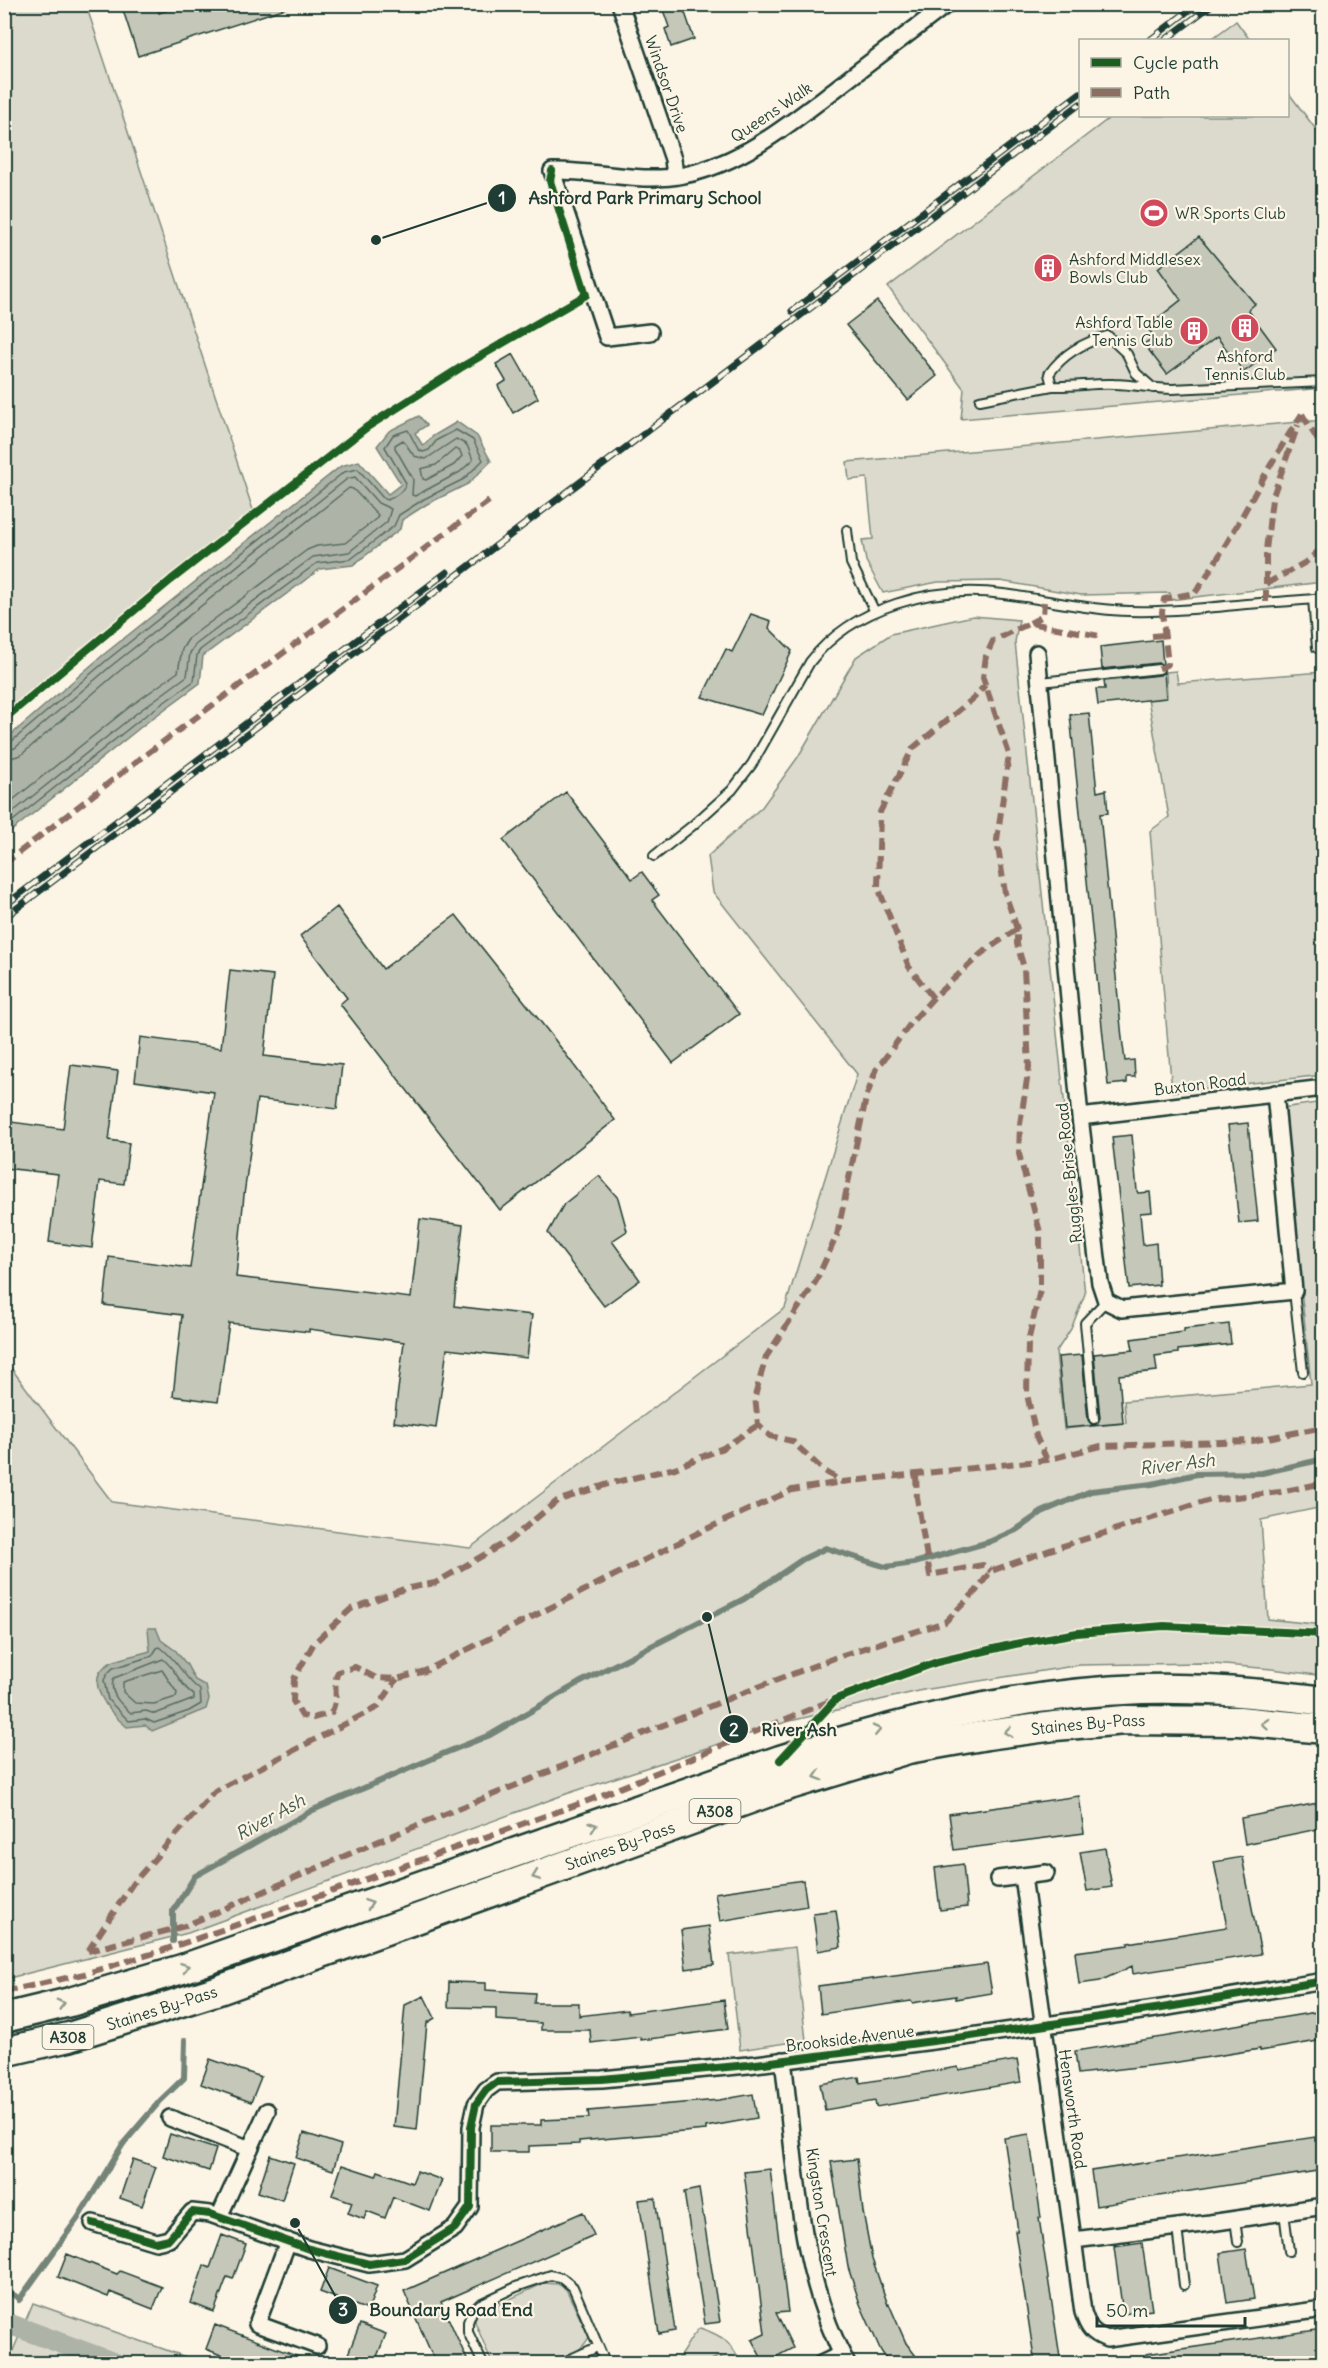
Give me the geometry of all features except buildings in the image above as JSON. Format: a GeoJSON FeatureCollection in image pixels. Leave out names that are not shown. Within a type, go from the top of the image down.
{"type":"FeatureCollection","features":[{"type":"Feature","properties":{"kind":"highway","name":"Staines By-Pass"},"geometry":{"type":"LineString","coordinates":[[4,2018],[70,2002],[182,1969],[780,1760],[868,1732],[979,1708],[1046,1698],[1142,1689],[1256,1692],[1323,1701]]}},
{"type":"Feature","properties":{"kind":"highway","name":"Staines By-Pass"},"geometry":{"type":"LineString","coordinates":[[4,2052],[69,2037],[219,1990],[772,1791],[908,1749],[1021,1730],[1125,1720],[1239,1721],[1323,1730]]}},
{"type":"Feature","properties":{"kind":"street","name":"Windsor Drive"},"geometry":{"type":"LineString","coordinates":[[620,4],[674,159],[675,176]]}},
{"type":"Feature","properties":{"kind":"street","name":"Queens Walk"},"geometry":{"type":"LineString","coordinates":[[650,332],[607,337],[552,171],[577,171],[639,179],[696,172],[728,161],[777,133],[948,4]]}},
{"type":"Feature","properties":{"kind":"street","name":"Ruggles-Brise Road"},"geometry":{"type":"LineString","coordinates":[[1038,653],[1080,1117],[1100,1283],[1106,1301]]}},
{"type":"Feature","properties":{"kind":"street","name":"Buxton Road"},"geometry":{"type":"LineString","coordinates":[[1080,1117],[1323,1088]]}},
{"type":"Feature","properties":{"kind":"street"},"geometry":{"type":"LineString","coordinates":[[1106,1301],[1122,1309],[1294,1291],[1275,1093]]}},
{"type":"Feature","properties":{"kind":"street"},"geometry":{"type":"LineString","coordinates":[[998,1879],[1046,1873]]}},
{"type":"Feature","properties":{"kind":"street","name":"Hensworth Road"},"geometry":{"type":"LineString","coordinates":[[1023,1876],[1083,2312],[1093,2334],[1107,2339],[1323,2308]]}},
{"type":"Feature","properties":{"kind":"street","name":"Brookside Avenue"},"geometry":{"type":"LineString","coordinates":[[288,2241],[369,2264],[405,2259],[455,2229],[470,2207],[471,2127],[476,2104],[486,2090],[497,2082],[602,2079],[783,2060],[1043,2026],[1323,1981]]}},
{"type":"Feature","properties":{"kind":"street","name":"Kingston Crescent"},"geometry":{"type":"LineString","coordinates":[[783,2060],[801,2210],[812,2272],[820,2302],[844,2359]]}},
{"type":"Feature","properties":{"kind":"street"},"geometry":{"type":"LineString","coordinates":[[219,2217],[267,2111]]}},
{"type":"Feature","properties":{"kind":"street"},"geometry":{"type":"LineString","coordinates":[[170,2118],[250,2149]]}},
{"type":"Feature","properties":{"kind":"street"},"geometry":{"type":"LineString","coordinates":[[1074,2240],[1177,2228],[1323,2206]]}},
{"type":"Feature","properties":{"kind":"street"},"geometry":{"type":"LineString","coordinates":[[93,2223],[156,2242],[169,2239],[192,2212],[219,2217],[288,2241],[257,2324],[317,2346]]}},
{"type":"Feature","properties":{"kind":"street"},"geometry":{"type":"LineString","coordinates":[[821,2364],[844,2359]]}},
{"type":"Feature","properties":{"kind":"lane"},"geometry":{"type":"LineString","coordinates":[[1052,386],[1049,374],[1057,363],[1076,348],[1108,336],[1127,354],[1136,373],[1153,388]]}},
{"type":"Feature","properties":{"kind":"lane"},"geometry":{"type":"LineString","coordinates":[[980,400],[1052,386],[1113,384],[1153,388],[1195,388],[1323,382]]}},
{"type":"Feature","properties":{"kind":"lane"},"geometry":{"type":"LineString","coordinates":[[847,530],[851,563],[875,612]]}},
{"type":"Feature","properties":{"kind":"lane"},"geometry":{"type":"LineString","coordinates":[[654,856],[732,790],[752,764],[798,682],[822,647],[848,626],[875,612],[919,598],[962,592],[1004,594],[1087,609],[1153,612],[1323,598]]}},
{"type":"Feature","properties":{"kind":"lane"},"geometry":{"type":"LineString","coordinates":[[1314,599],[1317,648]]}},
{"type":"Feature","properties":{"kind":"lane"},"geometry":{"type":"LineString","coordinates":[[1041,682],[1159,669]]}},
{"type":"Feature","properties":{"kind":"lane"},"geometry":{"type":"LineString","coordinates":[[1294,1291],[1303,1372]]}},
{"type":"Feature","properties":{"kind":"lane"},"geometry":{"type":"LineString","coordinates":[[1094,1419],[1085,1323],[1106,1301]]}},
{"type":"Feature","properties":{"kind":"lane"},"geometry":{"type":"LineString","coordinates":[[1284,2212],[1289,2251]]}},
{"type":"Feature","properties":{"kind":"lane"},"geometry":{"type":"LineString","coordinates":[[1235,2219],[1238,2242]]}},
{"type":"Feature","properties":{"kind":"lane"},"geometry":{"type":"LineString","coordinates":[[1177,2228],[1184,2285]]}},
{"type":"Feature","properties":{"kind":"lane"},"geometry":{"type":"LineString","coordinates":[[483,2364],[468,2332],[468,2322],[472,2312],[480,2304],[516,2287],[551,2275],[562,2278],[573,2287],[606,2364]]}},
{"type":"Feature","properties":{"kind":"lane"},"geometry":{"type":"LineString","coordinates":[[560,2364],[597,2347]]}},
{"type":"Feature","properties":{"kind":"shaded area"},"geometry":{"type":"Polygon","coordinates":[[[5,4],[86,5],[255,516],[171,580],[5,719],[5,4]]]}},
{"type":"Feature","properties":{"kind":"shaded area"},"geometry":{"type":"Polygon","coordinates":[[[1236,21],[1249,39],[1211,39],[1236,21]]]}},
{"type":"Feature","properties":{"kind":"shaded area","name":"WR Sports Club"},"geometry":{"type":"Polygon","coordinates":[[[1289,93],[1323,139],[1323,388],[961,419],[964,389],[888,287],[1111,117],[1289,117],[1289,93]]]}},
{"type":"Feature","properties":{"kind":"shaded area"},"geometry":{"type":"Polygon","coordinates":[[[1323,421],[1323,582],[1170,600],[1170,593],[1081,595],[1000,581],[938,582],[883,593],[866,561],[862,540],[873,539],[867,478],[849,480],[847,462],[1323,421]]]}},
{"type":"Feature","properties":{"kind":"shaded area"},"geometry":{"type":"Polygon","coordinates":[[[973,616],[1019,620],[1015,642],[1085,1294],[1071,1329],[1056,1352],[1064,1429],[1126,1423],[1124,1401],[1311,1384],[1282,1108],[1323,1102],[1323,1507],[1261,1520],[1268,1619],[1323,1625],[1323,1676],[1201,1663],[1080,1665],[923,1690],[786,1722],[566,1794],[188,1933],[5,1979],[5,1360],[112,1502],[470,1548],[785,1308],[857,1074],[713,892],[708,856],[762,807],[798,757],[856,657],[891,634],[973,616]]]}},
{"type":"Feature","properties":{"kind":"shaded area"},"geometry":{"type":"Polygon","coordinates":[[[1176,671],[1178,683],[1323,672],[1323,1075],[1172,1092],[1150,831],[1169,817],[1148,699],[1167,698],[1166,672],[1176,671]]]}},
{"type":"Feature","properties":{"kind":"shaded area"},"geometry":{"type":"Polygon","coordinates":[[[795,1947],[806,2040],[740,2050],[729,1955],[795,1947]]]}},
{"type":"Feature","properties":{"kind":"shaded area"},"geometry":{"type":"Polygon","coordinates":[[[544,2283],[558,2284],[566,2289],[589,2337],[582,2347],[560,2359],[518,2364],[492,2363],[475,2322],[476,2315],[544,2283]]]}},
{"type":"Feature","properties":{"kind":"shaded area"},"geometry":{"type":"Polygon","coordinates":[[[33,2303],[203,2363],[17,2363],[9,2360],[33,2303]]]}},
{"type":"Feature","properties":{"kind":"shaded area"},"geometry":{"type":"Polygon","coordinates":[[[700,2328],[726,2341],[742,2363],[724,2363],[720,2356],[705,2363],[674,2363],[700,2328]]]}},
{"type":"Feature","properties":{"kind":"water"},"geometry":{"type":"Polygon","coordinates":[[[419,416],[427,425],[415,433],[423,446],[433,436],[457,422],[477,436],[491,461],[468,484],[427,504],[402,520],[400,529],[353,565],[320,569],[203,656],[200,683],[146,723],[5,836],[5,740],[103,655],[341,466],[359,461],[388,494],[401,484],[377,446],[389,431],[419,416]]]}},
{"type":"Feature","properties":{"kind":"water"},"geometry":{"type":"Polygon","coordinates":[[[148,1628],[156,1628],[161,1640],[176,1651],[195,1680],[206,1686],[209,1699],[206,1709],[152,1731],[145,1725],[127,1727],[107,1706],[98,1687],[101,1670],[110,1663],[150,1651],[148,1628]]]}},
{"type":"Feature","properties":{"kind":"waterway","name":"River Ash"},"geometry":{"type":"LineString","coordinates":[[173,1941],[173,1911],[195,1876],[313,1810],[490,1735],[579,1683],[744,1599],[803,1559],[826,1548],[886,1567],[914,1563],[989,1542],[1016,1530],[1042,1512],[1091,1491],[1152,1484],[1197,1474],[1262,1473],[1324,1459]]}},
{"type":"Feature","properties":{"kind":"waterway","name":"River Ash"},"geometry":{"type":"LineString","coordinates":[[19,2300],[78,2218],[123,2144],[160,2101],[184,2078],[185,2040]]}},
{"type":"Feature","properties":{"kind":"waterway"},"geometry":{"type":"LineString","coordinates":[[4,2289],[20,2299]]}},
{"type":"Feature","properties":{"kind":"waterway"},"geometry":{"type":"LineString","coordinates":[[4,2322],[117,2364]]}},
{"type":"Feature","properties":{"kind":"railway"},"geometry":{"type":"LineString","coordinates":[[1151,39],[1197,4]]}},
{"type":"Feature","properties":{"kind":"railway"},"geometry":{"type":"LineString","coordinates":[[1166,39],[1213,4]]}},
{"type":"Feature","properties":{"kind":"railway"},"geometry":{"type":"LineString","coordinates":[[792,311],[1079,94]]}},
{"type":"Feature","properties":{"kind":"railway"},"geometry":{"type":"LineString","coordinates":[[4,918],[1079,105]]}},
{"type":"Feature","properties":{"kind":"railway"},"geometry":{"type":"LineString","coordinates":[[4,906],[447,572]]}},
{"type":"Feature","properties":{"kind":"marked path"},"geometry":{"type":"LineString","coordinates":[[1302,414],[1317,439],[1324,444]]}},
{"type":"Feature","properties":{"kind":"marked path"},"geometry":{"type":"LineString","coordinates":[[1159,669],[1168,664],[1162,612],[1164,599],[1195,593],[1302,414]]}},
{"type":"Feature","properties":{"kind":"marked path"},"geometry":{"type":"LineString","coordinates":[[1266,602],[1266,550],[1272,499],[1298,425]]}},
{"type":"Feature","properties":{"kind":"marked path"},"geometry":{"type":"LineString","coordinates":[[4,864],[137,761],[489,501]]}},
{"type":"Feature","properties":{"kind":"marked path"},"geometry":{"type":"LineString","coordinates":[[1266,584],[1306,562],[1324,546]]}},
{"type":"Feature","properties":{"kind":"marked path"},"geometry":{"type":"LineString","coordinates":[[1030,623],[1043,616],[1044,602]]}},
{"type":"Feature","properties":{"kind":"marked path"},"geometry":{"type":"LineString","coordinates":[[1047,1460],[1036,1436],[1027,1394],[1028,1342],[1040,1290],[1040,1232],[1019,1154],[1020,1124],[1029,1067],[1024,968],[1017,944],[1017,929],[1005,893],[997,840],[1009,754],[983,678],[986,656],[993,641],[1030,623],[1100,636]]}},
{"type":"Feature","properties":{"kind":"marked path"},"geometry":{"type":"LineString","coordinates":[[1152,636],[1165,635]]}},
{"type":"Feature","properties":{"kind":"marked path"},"geometry":{"type":"LineString","coordinates":[[933,998],[909,967],[878,887],[880,812],[913,748],[974,698],[985,685]]}},
{"type":"Feature","properties":{"kind":"marked path"},"geometry":{"type":"LineString","coordinates":[[1017,929],[982,953],[933,998],[876,1070],[866,1098],[837,1235],[816,1281],[766,1357],[755,1396],[758,1425],[770,1436],[792,1441],[823,1470],[842,1482],[1047,1460],[1101,1446],[1252,1441],[1324,1427]]}},
{"type":"Feature","properties":{"kind":"marked path"},"geometry":{"type":"LineString","coordinates":[[758,1425],[723,1448],[675,1468],[608,1484],[557,1501],[510,1540],[435,1583],[404,1589],[351,1609],[314,1643],[294,1679],[293,1701],[302,1716],[313,1718],[331,1713],[334,1707],[338,1672],[355,1667],[376,1678],[397,1679],[425,1671],[702,1531],[792,1490],[842,1482]]}},
{"type":"Feature","properties":{"kind":"marked path"},"geometry":{"type":"LineString","coordinates":[[916,1475],[917,1498],[930,1575],[983,1565],[991,1571]]}},
{"type":"Feature","properties":{"kind":"marked path"},"geometry":{"type":"LineString","coordinates":[[88,1951],[185,1926],[379,1841],[735,1696],[837,1657],[945,1622],[976,1591],[991,1571],[1210,1500],[1280,1492],[1324,1483]]}},
{"type":"Feature","properties":{"kind":"marked path"},"geometry":{"type":"LineString","coordinates":[[88,1951],[133,1883],[215,1791],[378,1707],[397,1679]]}},
{"type":"Feature","properties":{"kind":"marked path"},"geometry":{"type":"LineString","coordinates":[[4,1992],[84,1974],[158,1952],[291,1906],[590,1800],[830,1701]]}},
{"type":"Feature","properties":{"kind":"cycle path"},"geometry":{"type":"LineString","coordinates":[[4,719],[171,580],[367,427],[460,368],[586,295],[550,181],[552,171]]}},
{"type":"Feature","properties":{"kind":"cycle path"},"geometry":{"type":"LineString","coordinates":[[780,1760],[836,1699],[937,1662],[1015,1644],[1077,1633],[1164,1626],[1324,1634]]}},
{"type":"Feature","properties":{"kind":"cycle path"},"geometry":{"type":"LineString","coordinates":[[93,2223],[156,2242],[169,2239],[192,2212],[210,2214],[309,2249],[369,2264],[405,2259],[455,2228],[470,2207],[471,2127],[476,2104],[486,2090],[497,2082],[602,2079],[748,2065],[964,2037],[1324,1981]]}},
{"type":"Feature","properties":{"kind":"place","name":"WR Sports Club"},"geometry":{"type":"Point","coordinates":[1154,213]}},
{"type":"Feature","properties":{"kind":"place","name":"Ashford Park Primary School"},"geometry":{"type":"Point","coordinates":[376,240]}},
{"type":"Feature","properties":{"kind":"place","name":"Ashford Middlesex Bowls Club"},"geometry":{"type":"Point","coordinates":[1048,268]}},
{"type":"Feature","properties":{"kind":"place","name":"Ashford Tennis Club"},"geometry":{"type":"Point","coordinates":[1245,328]}},
{"type":"Feature","properties":{"kind":"place","name":"Ashford Table Tennis Club"},"geometry":{"type":"Point","coordinates":[1194,331]}},
{"type":"Feature","properties":{"kind":"place","name":"River Ash"},"geometry":{"type":"Point","coordinates":[707,1617]}},
{"type":"Feature","properties":{"kind":"place","name":"Boundary Road End"},"geometry":{"type":"Point","coordinates":[295,2223]}}]}
